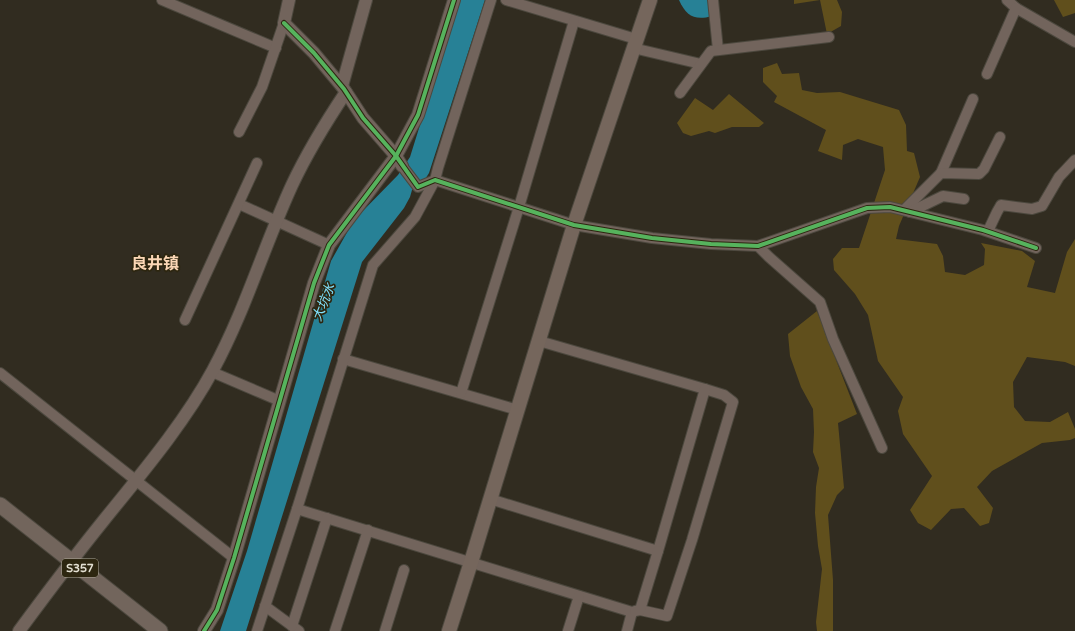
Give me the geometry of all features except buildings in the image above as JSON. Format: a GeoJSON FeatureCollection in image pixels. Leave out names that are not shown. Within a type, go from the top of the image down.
{"type":"FeatureCollection","features":[{"type":"Feature","properties":{"kind":"main road"},"geometry":{"type":"LineString","coordinates":[[448,631],[471,562],[574,225],[650,0]]}},
{"type":"Feature","properties":{"kind":"main road","name":"S357"},"geometry":{"type":"LineString","coordinates":[[0,504],[160,631]]}},
{"type":"Feature","properties":{"kind":"street"},"geometry":{"type":"LineString","coordinates":[[162,0],[276,48]]}},
{"type":"Feature","properties":{"kind":"street"},"geometry":{"type":"LineString","coordinates":[[239,132],[262,87],[284,23],[289,0]]}},
{"type":"Feature","properties":{"kind":"street"},"geometry":{"type":"LineString","coordinates":[[19,631],[71,561],[136,480],[185,414],[212,372],[229,340],[276,221],[296,178],[344,89],[366,0]]}},
{"type":"Feature","properties":{"kind":"street"},"geometry":{"type":"LineString","coordinates":[[204,631],[217,610],[234,558],[314,283],[329,245],[399,161],[418,114],[454,0]]}},
{"type":"Feature","properties":{"kind":"street"},"geometry":{"type":"LineString","coordinates":[[257,631],[373,265],[415,217],[435,180],[491,0]]}},
{"type":"Feature","properties":{"kind":"street"},"geometry":{"type":"LineString","coordinates":[[506,0],[574,21],[635,44],[701,64]]}},
{"type":"Feature","properties":{"kind":"street"},"geometry":{"type":"LineString","coordinates":[[713,0],[718,50]]}},
{"type":"Feature","properties":{"kind":"street"},"geometry":{"type":"LineString","coordinates":[[1007,0],[1016,8],[1075,42]]}},
{"type":"Feature","properties":{"kind":"street"},"geometry":{"type":"LineString","coordinates":[[986,74],[1016,8]]}},
{"type":"Feature","properties":{"kind":"street"},"geometry":{"type":"LineString","coordinates":[[461,394],[519,207],[574,21]]}},
{"type":"Feature","properties":{"kind":"street"},"geometry":{"type":"LineString","coordinates":[[284,23],[314,53],[344,89],[364,118],[418,187],[435,180],[574,225],[652,238],[711,244],[758,246],[867,208],[890,207],[988,231],[1036,248]]}},
{"type":"Feature","properties":{"kind":"street"},"geometry":{"type":"LineString","coordinates":[[680,93],[711,51],[829,37]]}},
{"type":"Feature","properties":{"kind":"street"},"geometry":{"type":"LineString","coordinates":[[907,211],[941,172],[973,98]]}},
{"type":"Feature","properties":{"kind":"street"},"geometry":{"type":"LineString","coordinates":[[941,172],[979,174],[984,169],[1000,137]]}},
{"type":"Feature","properties":{"kind":"street"},"geometry":{"type":"LineString","coordinates":[[988,231],[1001,205],[1032,209],[1042,206],[1059,178],[1075,160]]}},
{"type":"Feature","properties":{"kind":"street"},"geometry":{"type":"LineString","coordinates":[[184,320],[257,163]]}},
{"type":"Feature","properties":{"kind":"street"},"geometry":{"type":"LineString","coordinates":[[907,211],[943,196],[964,199]]}},
{"type":"Feature","properties":{"kind":"street"},"geometry":{"type":"LineString","coordinates":[[239,204],[329,245]]}},
{"type":"Feature","properties":{"kind":"street"},"geometry":{"type":"LineString","coordinates":[[758,246],[820,302],[833,339],[882,448]]}},
{"type":"Feature","properties":{"kind":"street"},"geometry":{"type":"LineString","coordinates":[[297,508],[579,596],[636,611],[667,616],[694,533],[733,402],[724,395],[705,389],[539,341]]}},
{"type":"Feature","properties":{"kind":"street"},"geometry":{"type":"LineString","coordinates":[[343,359],[518,410]]}},
{"type":"Feature","properties":{"kind":"street"},"geometry":{"type":"LineString","coordinates":[[212,372],[280,400]]}},
{"type":"Feature","properties":{"kind":"street"},"geometry":{"type":"LineString","coordinates":[[0,373],[234,558]]}},
{"type":"Feature","properties":{"kind":"street"},"geometry":{"type":"LineString","coordinates":[[627,631],[636,611],[658,550],[705,389]]}},
{"type":"Feature","properties":{"kind":"street"},"geometry":{"type":"LineString","coordinates":[[490,499],[658,550]]}},
{"type":"Feature","properties":{"kind":"street"},"geometry":{"type":"LineString","coordinates":[[265,606],[296,629],[327,518]]}},
{"type":"Feature","properties":{"kind":"street"},"geometry":{"type":"LineString","coordinates":[[335,631],[368,530]]}},
{"type":"Feature","properties":{"kind":"street"},"geometry":{"type":"LineString","coordinates":[[384,631],[404,570]]}},
{"type":"Feature","properties":{"kind":"street"},"geometry":{"type":"LineString","coordinates":[[568,631],[579,596]]}},
{"type":"Feature","properties":{"kind":"shaded area"},"geometry":{"type":"Polygon","coordinates":[[[794,0],[820,0],[794,4],[794,0]]]}},
{"type":"Feature","properties":{"kind":"shaded area"},"geometry":{"type":"Polygon","coordinates":[[[820,0],[837,0],[842,12],[841,26],[827,34],[820,0]]]}},
{"type":"Feature","properties":{"kind":"shaded area"},"geometry":{"type":"Polygon","coordinates":[[[1054,0],[1075,0],[1075,13],[1063,17],[1054,0]]]}},
{"type":"Feature","properties":{"kind":"shaded area"},"geometry":{"type":"Polygon","coordinates":[[[777,63],[782,74],[799,73],[802,90],[817,93],[840,92],[899,110],[906,125],[907,151],[914,153],[920,177],[899,226],[896,239],[937,244],[943,256],[945,272],[965,275],[984,265],[985,249],[981,243],[1022,251],[1035,261],[1027,287],[1055,293],[1067,252],[1075,239],[1075,366],[1065,362],[1027,357],[1013,382],[1014,407],[1025,421],[1050,422],[1068,412],[1075,429],[1075,438],[1070,440],[1042,443],[992,471],[977,487],[993,508],[989,523],[980,526],[964,508],[951,509],[931,530],[918,523],[910,510],[932,476],[903,434],[898,411],[903,397],[878,361],[868,315],[855,294],[834,270],[833,259],[842,248],[859,248],[885,170],[883,147],[858,139],[843,145],[842,160],[818,151],[826,130],[774,102],[777,96],[763,82],[763,68],[777,63]]]}},
{"type":"Feature","properties":{"kind":"shaded area"},"geometry":{"type":"Polygon","coordinates":[[[729,94],[764,123],[759,127],[732,127],[715,133],[709,131],[691,136],[683,133],[677,123],[695,98],[713,110],[729,94]]]}},
{"type":"Feature","properties":{"kind":"shaded area"},"geometry":{"type":"Polygon","coordinates":[[[817,311],[857,414],[838,423],[844,488],[837,495],[828,515],[833,580],[833,631],[817,631],[816,622],[822,569],[815,513],[816,487],[819,468],[813,452],[813,409],[801,387],[790,356],[788,334],[817,311]]]}},
{"type":"Feature","properties":{"kind":"water","name":"大坑水"},"geometry":{"type":"Polygon","coordinates":[[[459,0],[485,0],[429,173],[424,181],[419,182],[412,190],[404,208],[362,262],[246,631],[220,631],[247,551],[331,261],[354,220],[398,175],[410,157],[459,0]]]}},
{"type":"Feature","properties":{"kind":"water"},"geometry":{"type":"Polygon","coordinates":[[[679,0],[709,0],[712,16],[701,18],[692,16],[685,10],[679,0]]]}},
{"type":"Feature","properties":{"kind":"cycle path"},"geometry":{"type":"LineString","coordinates":[[204,631],[217,610],[234,558],[314,283],[329,245],[396,156],[418,115],[454,0]]}},
{"type":"Feature","properties":{"kind":"cycle path"},"geometry":{"type":"LineString","coordinates":[[284,23],[314,53],[344,89],[363,118],[396,156],[418,187],[435,180],[574,225],[652,238],[711,244],[758,246],[867,208],[890,207],[983,230],[1036,248]]}},
{"type":"Feature","properties":{"kind":"district","name":"良井镇"},"geometry":{"type":"Point","coordinates":[155,263]}}]}
